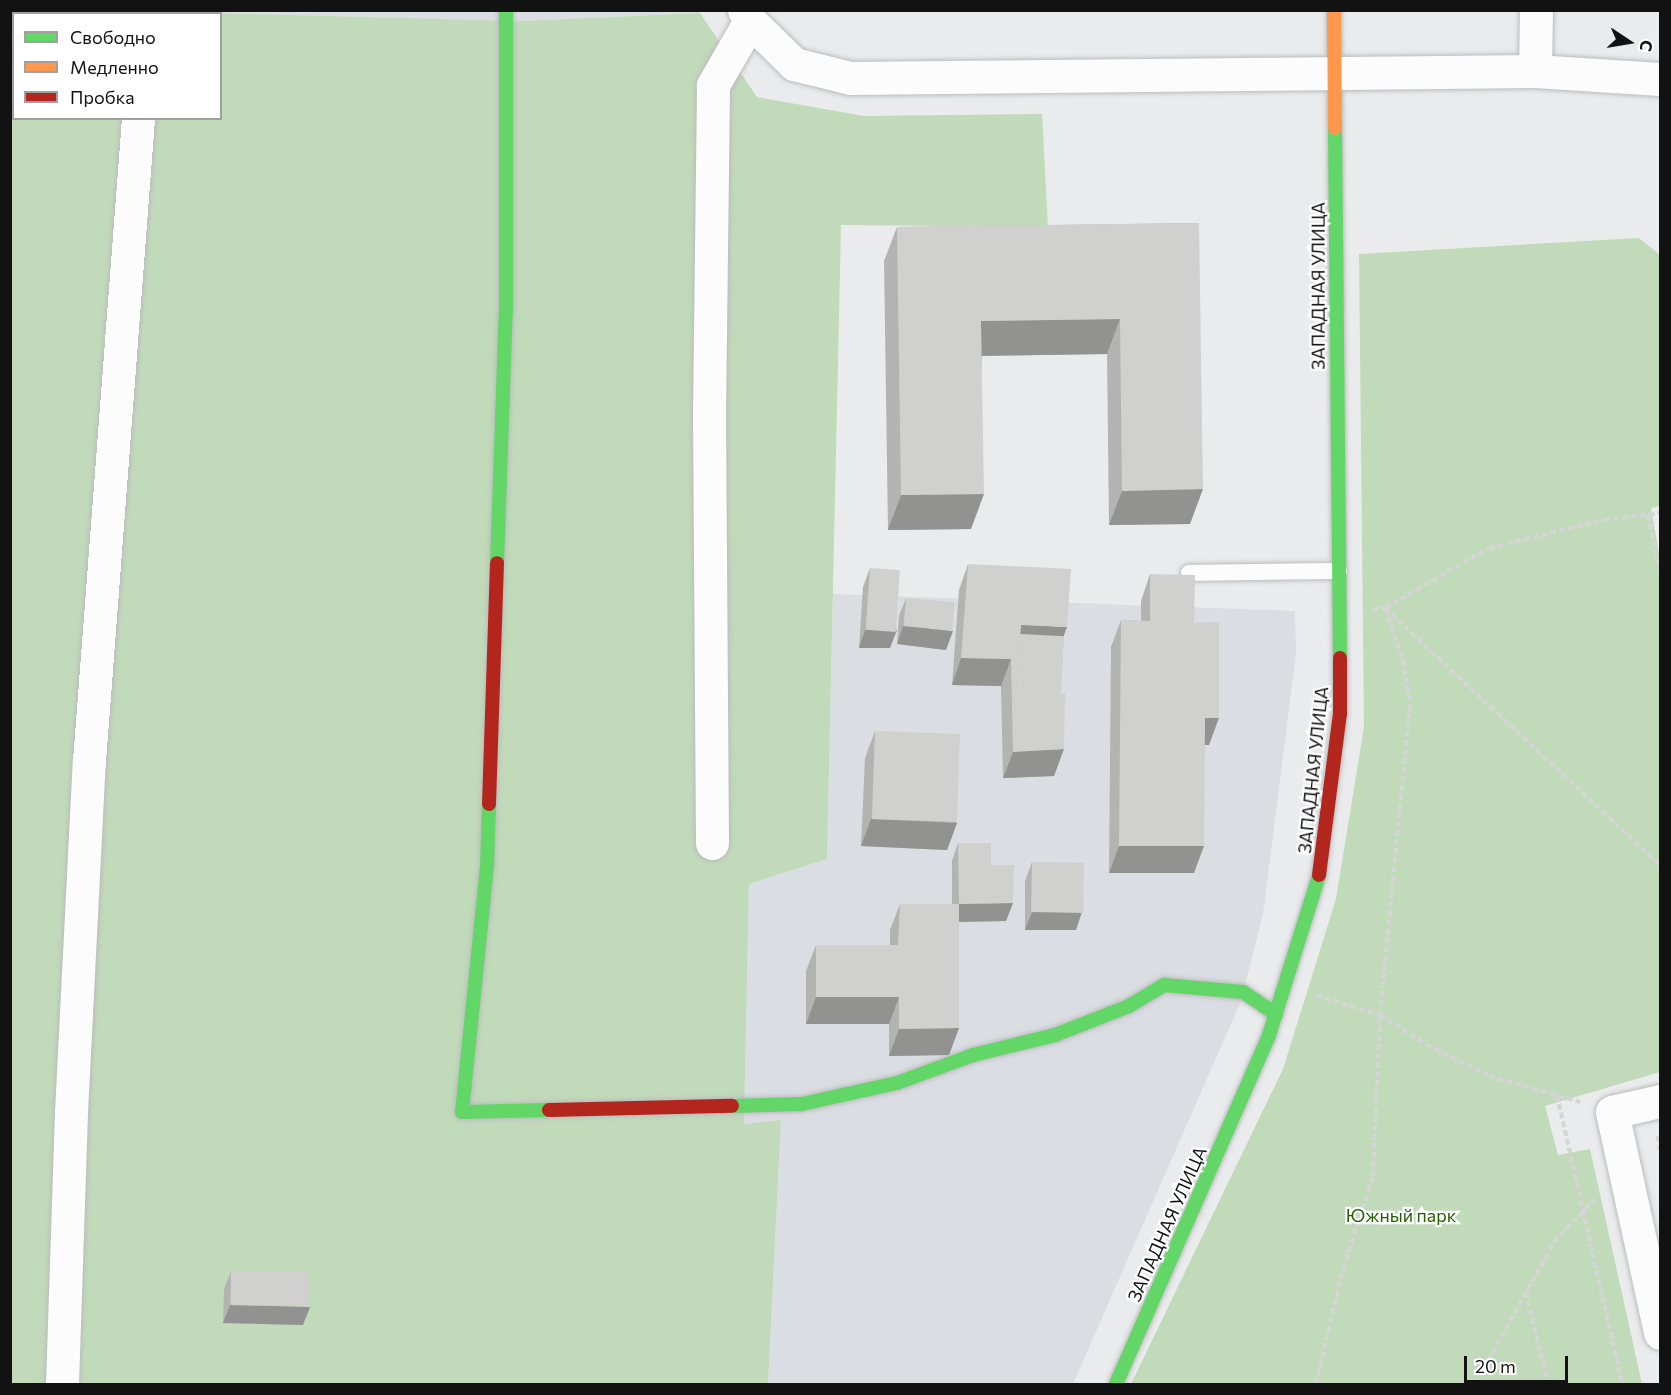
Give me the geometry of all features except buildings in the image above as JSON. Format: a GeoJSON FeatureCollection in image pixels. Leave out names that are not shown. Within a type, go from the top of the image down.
{"type":"FeatureCollection","features":[{"type":"Feature","properties":{"kind":"street"},"geometry":{"type":"LineString","coordinates":[[506,10],[506,311],[487,866],[462,1112],[802,1104],[897,1083],[973,1055],[1055,1035],[1129,1006],[1164,985],[1243,992],[1275,1014]]}},
{"type":"Feature","properties":{"kind":"street","name":"ЗАПАДНАЯ УЛИЦА"},"geometry":{"type":"LineString","coordinates":[[1116,1384],[1269,1035],[1319,878],[1340,712],[1334,10]]}},
{"type":"Feature","properties":{"kind":"street"},"geometry":{"type":"LineString","coordinates":[[1535,71],[1536,10]]}},
{"type":"Feature","properties":{"kind":"street"},"geometry":{"type":"LineString","coordinates":[[712,843],[709,415],[713,85],[747,16],[794,64],[850,78],[1335,75],[1535,71],[1660,79]]}},
{"type":"Feature","properties":{"kind":"street"},"geometry":{"type":"LineString","coordinates":[[62,1384],[72,1100],[89,761],[138,120]]}},
{"type":"Feature","properties":{"kind":"street"},"geometry":{"type":"LineString","coordinates":[[1660,1101],[1612,1112],[1660,1333]]}},
{"type":"Feature","properties":{"kind":"lane"},"geometry":{"type":"LineString","coordinates":[[1189,573],[1339,571]]}},
{"type":"Feature","properties":{"kind":"path"},"geometry":{"type":"LineString","coordinates":[[1339,611],[1385,608],[1489,549],[1604,520],[1660,513]]}},
{"type":"Feature","properties":{"kind":"path"},"geometry":{"type":"LineString","coordinates":[[1648,515],[1660,572]]}},
{"type":"Feature","properties":{"kind":"path"},"geometry":{"type":"LineString","coordinates":[[1385,608],[1660,865]]}},
{"type":"Feature","properties":{"kind":"path"},"geometry":{"type":"LineString","coordinates":[[1316,1384],[1343,1269],[1373,1176],[1380,1015],[1410,701],[1402,657],[1385,608]]}},
{"type":"Feature","properties":{"kind":"path"},"geometry":{"type":"LineString","coordinates":[[1284,988],[1321,996],[1380,1015],[1426,1045],[1489,1076],[1612,1112]]}},
{"type":"Feature","properties":{"kind":"path"},"geometry":{"type":"LineString","coordinates":[[1557,1095],[1622,1384]]}},
{"type":"Feature","properties":{"kind":"path"},"geometry":{"type":"LineString","coordinates":[[1475,1384],[1554,1242],[1624,1168]]}},
{"type":"Feature","properties":{"kind":"path"},"geometry":{"type":"LineString","coordinates":[[1525,1291],[1548,1384]]}},
{"type":"Feature","properties":{"kind":"shaded area"},"geometry":{"type":"Polygon","coordinates":[[[699,10],[700,13],[522,21],[140,11],[699,10]]]}},
{"type":"Feature","properties":{"kind":"shaded area"},"geometry":{"type":"Polygon","coordinates":[[[833,594],[1295,611],[1296,654],[1263,914],[1241,1001],[1073,1384],[768,1384],[781,1120],[744,1124],[749,884],[827,859],[833,594]]]}},
{"type":"Feature","properties":{"kind":"green space"},"geometry":{"type":"Polygon","coordinates":[[[10,11],[178,12],[12,12],[12,120],[222,120],[222,13],[522,21],[700,13],[757,97],[864,116],[1042,114],[1048,227],[841,225],[827,859],[749,884],[744,1124],[781,1120],[768,1384],[11,1384],[10,11]]]}},
{"type":"Feature","properties":{"kind":"green space","name":"Южный парк"},"geometry":{"type":"Polygon","coordinates":[[[1639,238],[1660,255],[1660,506],[1651,508],[1660,559],[1660,1072],[1545,1106],[1558,1155],[1590,1149],[1642,1384],[1131,1384],[1283,1069],[1336,899],[1364,727],[1359,254],[1639,238]]]}},
{"type":"Feature","properties":{"kind":"traffic: fast"},"geometry":{"type":"LineString","coordinates":[[497,563],[506,311],[506,10]]}},
{"type":"Feature","properties":{"kind":"traffic: fast"},"geometry":{"type":"LineString","coordinates":[[1335,128],[1340,658]]}},
{"type":"Feature","properties":{"kind":"traffic: fast"},"geometry":{"type":"LineString","coordinates":[[489,804],[487,866],[462,1112],[549,1110]]}},
{"type":"Feature","properties":{"kind":"traffic: fast"},"geometry":{"type":"LineString","coordinates":[[1116,1384],[1269,1035],[1319,875]]}},
{"type":"Feature","properties":{"kind":"traffic: fast"},"geometry":{"type":"LineString","coordinates":[[732,1106],[802,1104],[897,1083],[973,1055],[1055,1035],[1129,1006],[1164,985],[1243,992],[1276,1014]]}},
{"type":"Feature","properties":{"kind":"traffic: slow"},"geometry":{"type":"LineString","coordinates":[[1334,10],[1335,128]]}},
{"type":"Feature","properties":{"kind":"traffic: jam"},"geometry":{"type":"LineString","coordinates":[[489,804],[497,563]]}},
{"type":"Feature","properties":{"kind":"traffic: jam"},"geometry":{"type":"LineString","coordinates":[[1319,875],[1340,713],[1340,658]]}},
{"type":"Feature","properties":{"kind":"traffic: jam"},"geometry":{"type":"LineString","coordinates":[[549,1110],[732,1106]]}}]}
